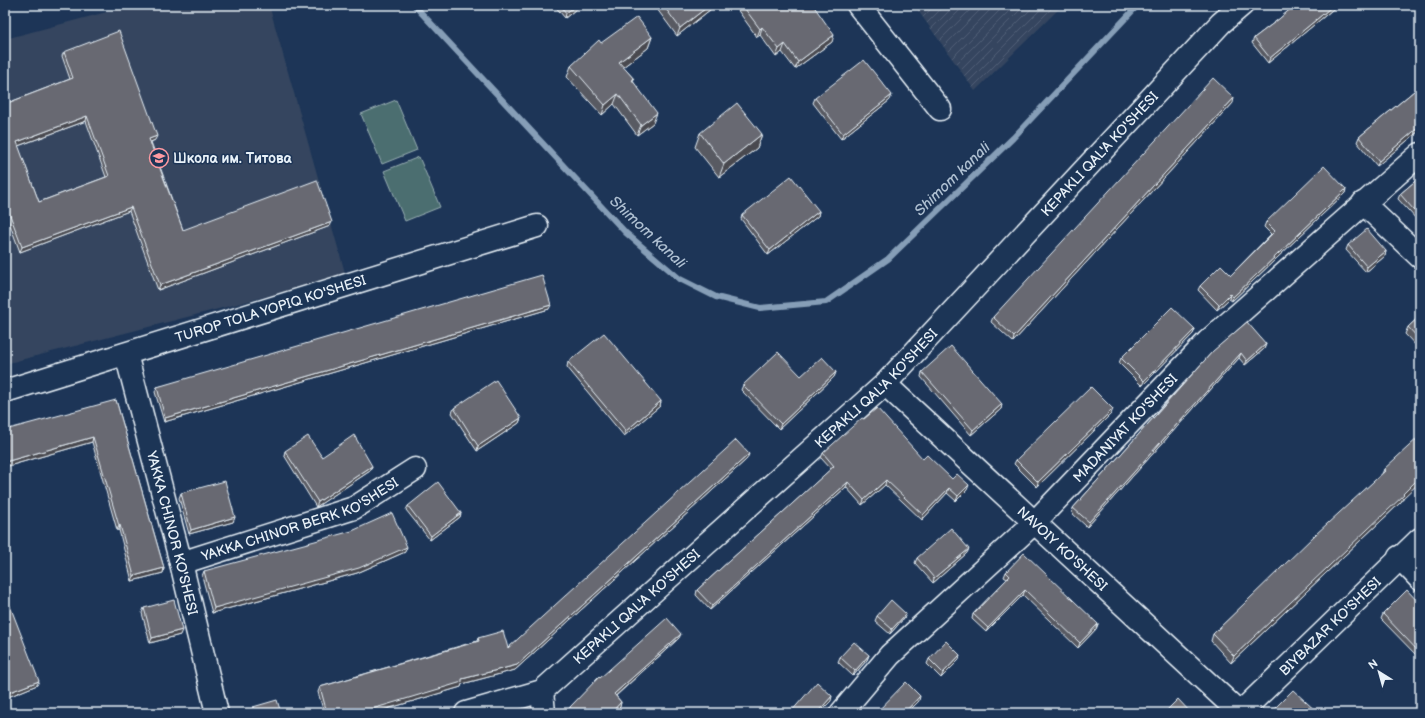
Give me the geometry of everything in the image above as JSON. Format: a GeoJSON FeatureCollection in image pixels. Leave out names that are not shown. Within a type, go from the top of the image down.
{"type":"FeatureCollection","features":[{"type":"Feature","properties":{"kind":"street"},"geometry":{"type":"LineString","coordinates":[[858,5],[940,109]]}},
{"type":"Feature","properties":{"kind":"street","name":"KEPAKLI QAL'A KO'SHESI"},"geometry":{"type":"LineString","coordinates":[[466,713],[542,691],[885,384],[1221,23],[1242,5]]}},
{"type":"Feature","properties":{"kind":"street","name":"MADANIYAT KO'SHESI"},"geometry":{"type":"LineString","coordinates":[[841,713],[890,655],[1034,523],[1208,341],[1420,154]]}},
{"type":"Feature","properties":{"kind":"street"},"geometry":{"type":"LineString","coordinates":[[1363,203],[1420,257]]}},
{"type":"Feature","properties":{"kind":"street","name":"TUROP TOLA YOPIQ KO'SHESI"},"geometry":{"type":"LineString","coordinates":[[5,391],[536,226]]}},
{"type":"Feature","properties":{"kind":"street","name":"YAKKA CHINOR KO'SHESI"},"geometry":{"type":"LineString","coordinates":[[126,354],[181,563],[217,713]]}},
{"type":"Feature","properties":{"kind":"street","name":"NAVOIY KO'SHESI"},"geometry":{"type":"LineString","coordinates":[[885,384],[1240,713]]}},
{"type":"Feature","properties":{"kind":"street","name":"YAKKA CHINOR BERK KO'SHESI"},"geometry":{"type":"LineString","coordinates":[[181,563],[354,508],[415,469]]}},
{"type":"Feature","properties":{"kind":"street","name":"BIYBAZAR KO'SHESI"},"geometry":{"type":"LineString","coordinates":[[1240,713],[1399,557],[1420,539]]}},
{"type":"Feature","properties":{"kind":"street"},"geometry":{"type":"LineString","coordinates":[[1399,557],[1420,579]]}},
{"type":"Feature","properties":{"kind":"street"},"geometry":{"type":"LineString","coordinates":[[542,691],[544,713]]}},
{"type":"Feature","properties":{"kind":"shaded area","name":"Школа им. Титова"},"geometry":{"type":"Polygon","coordinates":[[[133,5],[269,5],[346,276],[5,364],[5,39],[133,5]]]}},
{"type":"Feature","properties":{"kind":"shaded area"},"geometry":{"type":"Polygon","coordinates":[[[914,5],[1063,5],[975,91],[914,5]]]}},
{"type":"Feature","properties":{"kind":"green space"},"geometry":{"type":"Polygon","coordinates":[[[396,100],[417,150],[382,164],[361,114],[396,100]]]}},
{"type":"Feature","properties":{"kind":"green space"},"geometry":{"type":"Polygon","coordinates":[[[419,157],[440,207],[405,221],[384,171],[419,157]]]}},
{"type":"Feature","properties":{"kind":"building"},"geometry":{"type":"Polygon","coordinates":[[[560,5],[577,5],[566,13],[560,5]]]}},
{"type":"Feature","properties":{"kind":"building"},"geometry":{"type":"Polygon","coordinates":[[[663,5],[710,5],[680,28],[663,5]]]}},
{"type":"Feature","properties":{"kind":"building"},"geometry":{"type":"Polygon","coordinates":[[[742,5],[813,5],[834,35],[798,62],[785,44],[779,49],[762,27],[760,29],[742,5]]]}},
{"type":"Feature","properties":{"kind":"building"},"geometry":{"type":"Polygon","coordinates":[[[1295,5],[1334,5],[1270,58],[1254,38],[1295,5]]]}},
{"type":"Feature","properties":{"kind":"building"},"geometry":{"type":"Polygon","coordinates":[[[637,17],[652,37],[619,62],[634,79],[632,80],[657,113],[641,125],[618,94],[605,105],[571,66],[599,40],[601,43],[637,17]]]}},
{"type":"Feature","properties":{"kind":"building"},"geometry":{"type":"Polygon","coordinates":[[[119,31],[157,136],[149,139],[183,230],[317,180],[332,222],[160,285],[131,207],[22,247],[5,202],[5,104],[73,78],[64,52],[119,31]],[[87,116],[17,142],[39,202],[109,176],[87,116]]]}},
{"type":"Feature","properties":{"kind":"building"},"geometry":{"type":"Polygon","coordinates":[[[864,60],[892,95],[843,134],[815,98],[864,60]]]}},
{"type":"Feature","properties":{"kind":"building"},"geometry":{"type":"Polygon","coordinates":[[[1213,78],[1234,98],[1014,337],[993,317],[1213,78]]]}},
{"type":"Feature","properties":{"kind":"building"},"geometry":{"type":"Polygon","coordinates":[[[1420,86],[1420,126],[1379,161],[1359,137],[1420,86]]]}},
{"type":"Feature","properties":{"kind":"building"},"geometry":{"type":"Polygon","coordinates":[[[737,103],[762,134],[724,164],[700,133],[737,103]]]}},
{"type":"Feature","properties":{"kind":"building"},"geometry":{"type":"Polygon","coordinates":[[[1324,166],[1346,189],[1233,297],[1230,294],[1219,305],[1200,286],[1221,265],[1231,275],[1275,231],[1266,222],[1324,166]]]}},
{"type":"Feature","properties":{"kind":"building"},"geometry":{"type":"Polygon","coordinates":[[[791,176],[819,211],[770,250],[742,215],[791,176]]]}},
{"type":"Feature","properties":{"kind":"building"},"geometry":{"type":"Polygon","coordinates":[[[1420,177],[1420,217],[1400,194],[1420,177]]]}},
{"type":"Feature","properties":{"kind":"building"},"geometry":{"type":"Polygon","coordinates":[[[1367,229],[1386,251],[1367,267],[1348,245],[1367,229]]]}},
{"type":"Feature","properties":{"kind":"building"},"geometry":{"type":"Polygon","coordinates":[[[542,275],[551,305],[165,418],[157,387],[542,275]]]}},
{"type":"Feature","properties":{"kind":"building"},"geometry":{"type":"Polygon","coordinates":[[[1172,307],[1195,329],[1144,381],[1121,358],[1172,307]]]}},
{"type":"Feature","properties":{"kind":"building"},"geometry":{"type":"Polygon","coordinates":[[[1420,316],[1420,340],[1408,327],[1420,316]]]}},
{"type":"Feature","properties":{"kind":"building"},"geometry":{"type":"Polygon","coordinates":[[[1247,322],[1266,344],[1247,361],[1241,353],[1089,522],[1073,508],[1213,351],[1247,322]]]}},
{"type":"Feature","properties":{"kind":"building"},"geometry":{"type":"Polygon","coordinates":[[[604,333],[661,401],[626,431],[568,362],[604,333]]]}},
{"type":"Feature","properties":{"kind":"building"},"geometry":{"type":"Polygon","coordinates":[[[951,346],[1002,404],[973,430],[922,372],[951,346]]]}},
{"type":"Feature","properties":{"kind":"building"},"geometry":{"type":"Polygon","coordinates":[[[778,352],[801,376],[822,357],[836,372],[781,424],[743,385],[778,352]]]}},
{"type":"Feature","properties":{"kind":"building"},"geometry":{"type":"Polygon","coordinates":[[[496,380],[521,418],[478,446],[454,408],[496,380]]]}},
{"type":"Feature","properties":{"kind":"building"},"geometry":{"type":"Polygon","coordinates":[[[1091,387],[1113,409],[1038,482],[1016,460],[1091,387]]]}},
{"type":"Feature","properties":{"kind":"building"},"geometry":{"type":"Polygon","coordinates":[[[116,400],[164,568],[134,576],[93,437],[5,462],[5,430],[116,400]]]}},
{"type":"Feature","properties":{"kind":"building"},"geometry":{"type":"Polygon","coordinates":[[[877,408],[923,459],[927,455],[952,479],[957,474],[969,485],[958,496],[949,488],[923,515],[886,480],[864,500],[848,482],[712,606],[697,590],[834,466],[823,453],[862,418],[864,419],[877,408]]]}},
{"type":"Feature","properties":{"kind":"building"},"geometry":{"type":"Polygon","coordinates":[[[354,435],[372,466],[318,502],[285,451],[308,436],[322,457],[354,435]]]}},
{"type":"Feature","properties":{"kind":"building"},"geometry":{"type":"Polygon","coordinates":[[[1420,436],[1420,477],[1403,494],[1404,495],[1234,656],[1213,634],[1420,436]]]}},
{"type":"Feature","properties":{"kind":"building"},"geometry":{"type":"Polygon","coordinates":[[[736,440],[749,454],[517,665],[462,679],[462,682],[359,713],[327,713],[320,687],[479,641],[478,638],[503,631],[508,648],[736,440]]]}},
{"type":"Feature","properties":{"kind":"building"},"geometry":{"type":"Polygon","coordinates":[[[225,481],[235,517],[191,530],[181,493],[225,481]]]}},
{"type":"Feature","properties":{"kind":"building"},"geometry":{"type":"Polygon","coordinates":[[[438,482],[461,513],[431,536],[408,506],[438,482]]]}},
{"type":"Feature","properties":{"kind":"building"},"geometry":{"type":"Polygon","coordinates":[[[392,513],[407,547],[359,568],[214,608],[204,571],[352,531],[392,513]]]}},
{"type":"Feature","properties":{"kind":"building"},"geometry":{"type":"Polygon","coordinates":[[[951,528],[969,549],[934,578],[917,558],[951,528]]]}},
{"type":"Feature","properties":{"kind":"building"},"geometry":{"type":"Polygon","coordinates":[[[1024,553],[1098,624],[1080,643],[1025,590],[988,628],[973,614],[1010,576],[1006,572],[1024,553]]]}},
{"type":"Feature","properties":{"kind":"building"},"geometry":{"type":"Polygon","coordinates":[[[1407,590],[1420,604],[1420,653],[1383,614],[1407,590]]]}},
{"type":"Feature","properties":{"kind":"building"},"geometry":{"type":"Polygon","coordinates":[[[5,593],[39,681],[10,692],[5,679],[5,593]]]}},
{"type":"Feature","properties":{"kind":"building"},"geometry":{"type":"Polygon","coordinates":[[[174,600],[182,630],[152,638],[144,608],[174,600]]]}},
{"type":"Feature","properties":{"kind":"building"},"geometry":{"type":"Polygon","coordinates":[[[891,600],[906,614],[892,629],[877,616],[891,600]]]}},
{"type":"Feature","properties":{"kind":"building"},"geometry":{"type":"Polygon","coordinates":[[[667,618],[681,634],[614,694],[621,702],[611,713],[571,713],[570,707],[599,677],[600,678],[667,618]]]}},
{"type":"Feature","properties":{"kind":"building"},"geometry":{"type":"Polygon","coordinates":[[[946,641],[960,655],[943,673],[929,659],[946,641]]]}},
{"type":"Feature","properties":{"kind":"building"},"geometry":{"type":"Polygon","coordinates":[[[854,642],[869,655],[855,671],[840,657],[854,642]]]}},
{"type":"Feature","properties":{"kind":"building"},"geometry":{"type":"Polygon","coordinates":[[[817,682],[832,696],[817,713],[790,713],[817,682]]]}},
{"type":"Feature","properties":{"kind":"building"},"geometry":{"type":"Polygon","coordinates":[[[906,682],[920,696],[904,713],[876,713],[906,682]]]}},
{"type":"Feature","properties":{"kind":"building"},"geometry":{"type":"Polygon","coordinates":[[[1293,690],[1318,713],[1280,713],[1275,708],[1293,690]]]}},
{"type":"Feature","properties":{"kind":"building"},"geometry":{"type":"Polygon","coordinates":[[[1178,699],[1191,713],[1164,713],[1178,699]]]}},
{"type":"Feature","properties":{"kind":"building"},"geometry":{"type":"Polygon","coordinates":[[[277,700],[281,713],[254,713],[253,707],[277,700]]]}},
{"type":"Feature","properties":{"kind":"waterway","name":"Shimom kanali"},"geometry":{"type":"LineString","coordinates":[[414,5],[626,233],[680,279],[716,297],[760,308],[826,302],[888,259],[1013,138],[1138,5]]}},
{"type":"Feature","properties":{"kind":"place","name":"Школа им. Титова"},"geometry":{"type":"Point","coordinates":[159,158]}}]}
